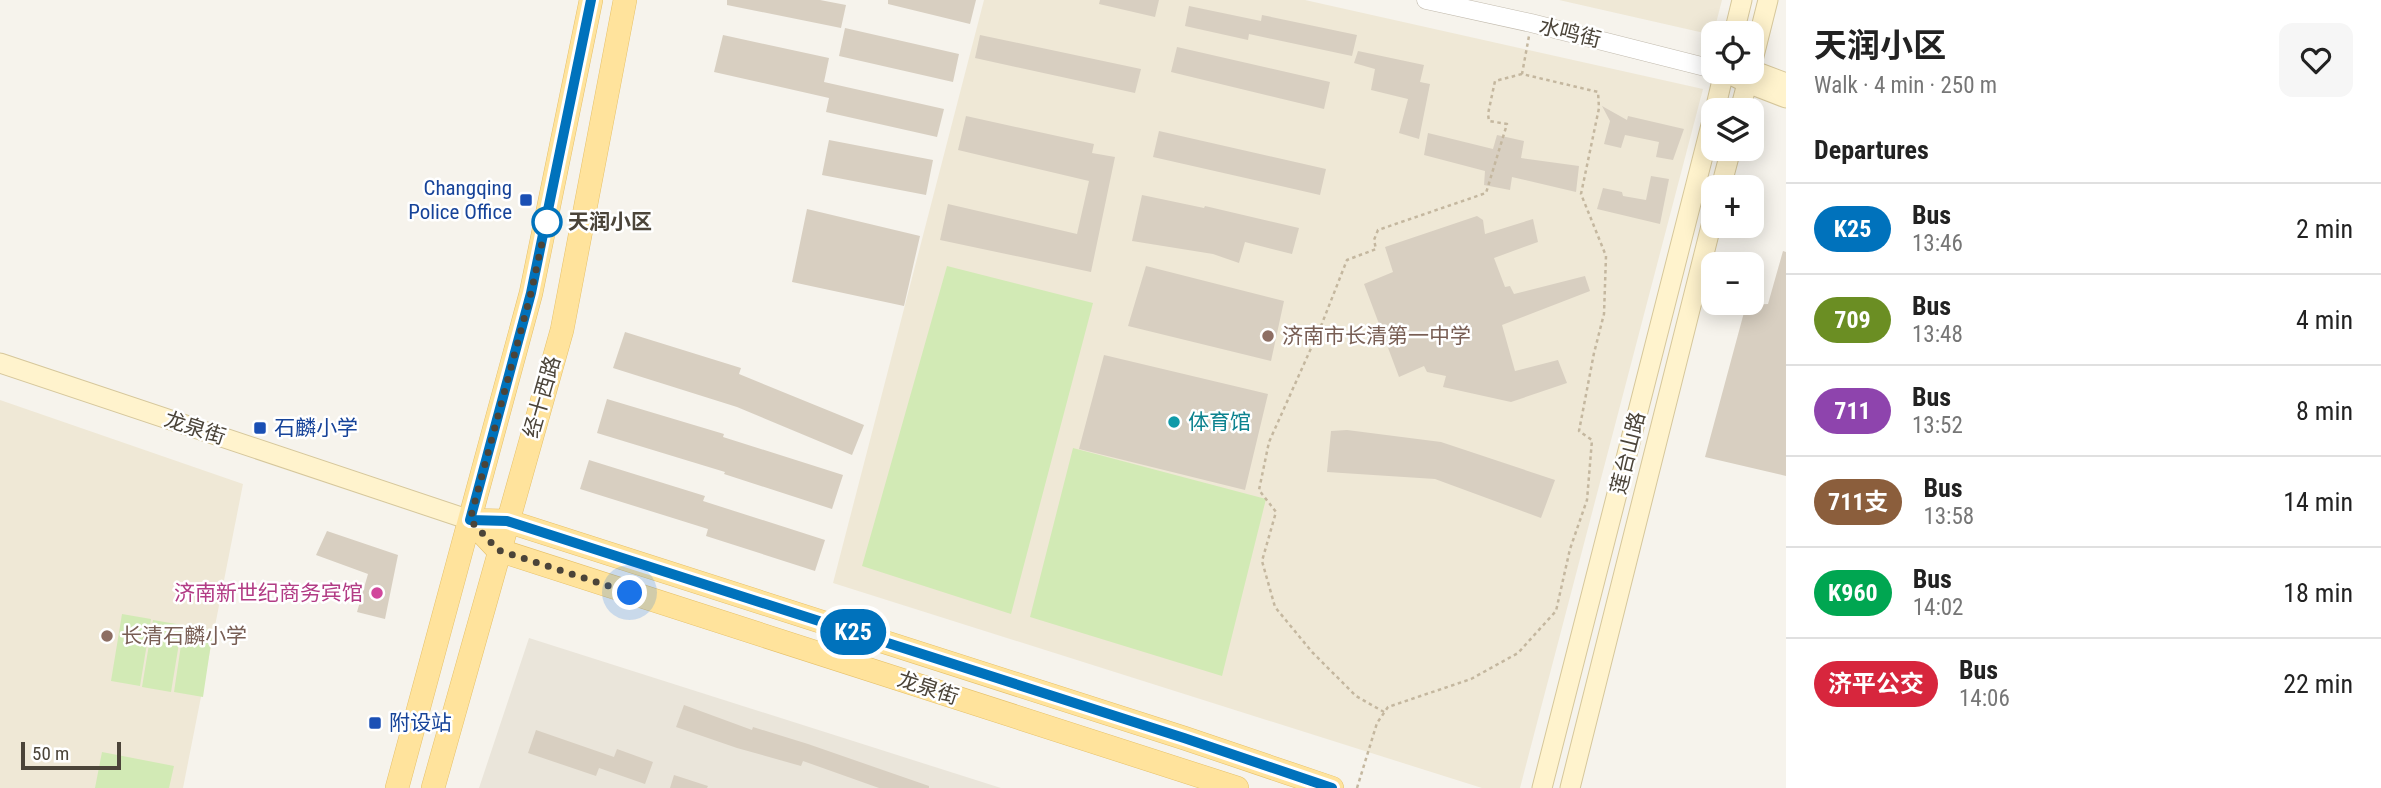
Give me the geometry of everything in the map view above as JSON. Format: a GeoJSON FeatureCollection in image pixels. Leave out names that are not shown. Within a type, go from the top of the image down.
{"type":"FeatureCollection","features":[{"type":"Feature","properties":{"kind":"main road","name":"经十西路"},"geometry":{"type":"LineString","coordinates":[[397,788],[531,293],[591,0]]}},
{"type":"Feature","properties":{"kind":"main road","name":"经十西路"},"geometry":{"type":"LineString","coordinates":[[433,788],[562,330],[625,0]]}},
{"type":"Feature","properties":{"kind":"main road"},"geometry":{"type":"LineString","coordinates":[[1737,21],[1742,0]]}},
{"type":"Feature","properties":{"kind":"main road"},"geometry":{"type":"LineString","coordinates":[[1763,21],[1768,0]]}},
{"type":"Feature","properties":{"kind":"main road"},"geometry":{"type":"LineString","coordinates":[[1764,76],[1786,83]]}},
{"type":"Feature","properties":{"kind":"main road"},"geometry":{"type":"LineString","coordinates":[[1764,82],[1786,98]]}},
{"type":"Feature","properties":{"kind":"main road","name":"莲台山路"},"geometry":{"type":"LineString","coordinates":[[1542,788],[1702,161]]}},
{"type":"Feature","properties":{"kind":"main road","name":"莲台山路"},"geometry":{"type":"LineString","coordinates":[[1570,788],[1708,238]]}},
{"type":"Feature","properties":{"kind":"main road","name":"龙泉街"},"geometry":{"type":"LineString","coordinates":[[0,363],[470,520],[507,521],[1332,788]]}},
{"type":"Feature","properties":{"kind":"main road","name":"龙泉街"},"geometry":{"type":"LineString","coordinates":[[470,520],[498,550],[1237,788]]}},
{"type":"Feature","properties":{"kind":"street","name":"水鸣街"},"geometry":{"type":"LineString","coordinates":[[1426,0],[1531,23],[1701,66]]}},
{"type":"Feature","properties":{"kind":"path"},"geometry":{"type":"LineString","coordinates":[[1522,74],[1531,23]]}},
{"type":"Feature","properties":{"kind":"path"},"geometry":{"type":"LineString","coordinates":[[1357,788],[1377,723],[1388,707],[1471,679],[1518,653],[1556,611],[1570,549],[1587,500],[1592,440],[1579,431],[1604,314],[1606,256],[1581,194],[1599,108],[1598,92],[1522,74],[1495,81],[1489,121],[1507,124],[1486,193],[1378,230],[1374,240],[1376,249],[1346,260],[1321,326],[1269,442],[1259,490],[1276,512],[1262,561],[1275,607],[1312,652],[1356,696],[1384,712]]}},
{"type":"Feature","properties":{"kind":"shaded area","name":"济南市长清第一中学"},"geometry":{"type":"Polygon","coordinates":[[[984,0],[1305,0],[1703,89],[1520,788],[1482,788],[833,583],[984,0]]]}},
{"type":"Feature","properties":{"kind":"shaded area"},"geometry":{"type":"Polygon","coordinates":[[[1559,0],[1722,0],[1717,21],[1701,21],[1701,32],[1559,0]]]}},
{"type":"Feature","properties":{"kind":"shaded area","name":"长清石麟小学"},"geometry":{"type":"Polygon","coordinates":[[[0,400],[243,484],[183,788],[0,788],[0,400]]]}},
{"type":"Feature","properties":{"kind":"shaded area"},"geometry":{"type":"Polygon","coordinates":[[[529,638],[1001,788],[479,788],[529,638]]]}},
{"type":"Feature","properties":{"kind":"green space"},"geometry":{"type":"Polygon","coordinates":[[[947,266],[1093,303],[1011,614],[862,566],[947,266]]]}},
{"type":"Feature","properties":{"kind":"green space"},"geometry":{"type":"Polygon","coordinates":[[[1073,448],[1266,499],[1222,676],[1030,617],[1073,448]]]}},
{"type":"Feature","properties":{"kind":"green space"},"geometry":{"type":"Polygon","coordinates":[[[122,614],[151,619],[140,686],[111,681],[122,614]]]}},
{"type":"Feature","properties":{"kind":"green space"},"geometry":{"type":"Polygon","coordinates":[[[153,620],[182,625],[171,692],[142,687],[153,620]]]}},
{"type":"Feature","properties":{"kind":"green space"},"geometry":{"type":"Polygon","coordinates":[[[184,625],[213,630],[203,697],[174,692],[184,625]]]}},
{"type":"Feature","properties":{"kind":"green space"},"geometry":{"type":"Polygon","coordinates":[[[102,752],[174,766],[169,788],[95,788],[102,752]]]}},
{"type":"Feature","properties":{"kind":"building"},"geometry":{"type":"Polygon","coordinates":[[[727,0],[820,0],[846,5],[841,28],[727,5],[727,0]]]}},
{"type":"Feature","properties":{"kind":"building"},"geometry":{"type":"Polygon","coordinates":[[[888,0],[976,0],[970,24],[888,4],[888,0]]]}},
{"type":"Feature","properties":{"kind":"building"},"geometry":{"type":"Polygon","coordinates":[[[1100,0],[1159,0],[1155,17],[1099,4],[1100,0]]]}},
{"type":"Feature","properties":{"kind":"building"},"geometry":{"type":"Polygon","coordinates":[[[1189,6],[1261,21],[1262,15],[1357,35],[1352,56],[1249,34],[1248,40],[1185,26],[1189,6]]]}},
{"type":"Feature","properties":{"kind":"building"},"geometry":{"type":"Polygon","coordinates":[[[845,28],[959,54],[953,82],[839,56],[845,28]]]}},
{"type":"Feature","properties":{"kind":"building"},"geometry":{"type":"Polygon","coordinates":[[[723,35],[829,58],[824,82],[944,109],[937,137],[826,112],[829,98],[714,72],[723,35]]]}},
{"type":"Feature","properties":{"kind":"building"},"geometry":{"type":"Polygon","coordinates":[[[980,35],[1141,69],[1135,93],[975,58],[980,35]]]}},
{"type":"Feature","properties":{"kind":"building"},"geometry":{"type":"Polygon","coordinates":[[[1177,47],[1330,82],[1324,109],[1171,72],[1177,47]]]}},
{"type":"Feature","properties":{"kind":"building"},"geometry":{"type":"Polygon","coordinates":[[[1358,51],[1424,65],[1420,82],[1430,84],[1419,139],[1399,133],[1408,99],[1371,90],[1375,69],[1354,63],[1358,51]]]}},
{"type":"Feature","properties":{"kind":"building"},"geometry":{"type":"Polygon","coordinates":[[[1602,106],[1627,120],[1628,116],[1684,129],[1673,160],[1656,157],[1659,142],[1625,135],[1621,148],[1604,144],[1610,121],[1602,106]]]}},
{"type":"Feature","properties":{"kind":"building"},"geometry":{"type":"Polygon","coordinates":[[[966,116],[1094,144],[1092,153],[1115,157],[1091,272],[940,240],[948,204],[1077,234],[1089,181],[958,150],[966,116]]]}},
{"type":"Feature","properties":{"kind":"building"},"geometry":{"type":"Polygon","coordinates":[[[1159,131],[1326,169],[1320,195],[1153,157],[1159,131]]]}},
{"type":"Feature","properties":{"kind":"building"},"geometry":{"type":"Polygon","coordinates":[[[1428,133],[1493,149],[1497,135],[1524,141],[1521,158],[1579,166],[1576,192],[1512,177],[1510,190],[1484,185],[1485,171],[1424,155],[1428,133]]]}},
{"type":"Feature","properties":{"kind":"building"},"geometry":{"type":"Polygon","coordinates":[[[829,140],[933,160],[926,195],[822,175],[829,140]]]}},
{"type":"Feature","properties":{"kind":"building"},"geometry":{"type":"Polygon","coordinates":[[[1651,176],[1669,179],[1660,224],[1597,209],[1603,188],[1622,192],[1623,196],[1646,200],[1651,176]]]}},
{"type":"Feature","properties":{"kind":"building"},"geometry":{"type":"Polygon","coordinates":[[[1142,195],[1204,208],[1205,206],[1299,228],[1292,254],[1245,242],[1239,263],[1213,254],[1132,241],[1142,195]]]}},
{"type":"Feature","properties":{"kind":"building"},"geometry":{"type":"Polygon","coordinates":[[[807,209],[920,236],[904,306],[792,282],[807,209]]]}},
{"type":"Feature","properties":{"kind":"building"},"geometry":{"type":"Polygon","coordinates":[[[1477,216],[1483,220],[1485,234],[1533,219],[1538,242],[1494,258],[1505,287],[1510,286],[1514,294],[1585,276],[1590,291],[1502,325],[1515,371],[1558,360],[1567,383],[1511,402],[1443,387],[1446,376],[1427,372],[1424,366],[1399,377],[1364,284],[1393,272],[1385,247],[1477,216]]]}},
{"type":"Feature","properties":{"kind":"building"},"geometry":{"type":"Polygon","coordinates":[[[1783,251],[1786,252],[1786,476],[1705,457],[1743,315],[1764,315],[1764,304],[1768,304],[1783,251]]]}},
{"type":"Feature","properties":{"kind":"building"},"geometry":{"type":"Polygon","coordinates":[[[1146,266],[1284,301],[1271,361],[1128,326],[1146,266]]]}},
{"type":"Feature","properties":{"kind":"building"},"geometry":{"type":"Polygon","coordinates":[[[625,332],[741,368],[739,374],[864,425],[852,455],[737,407],[613,368],[625,332]]]}},
{"type":"Feature","properties":{"kind":"building","name":"体育馆"},"geometry":{"type":"Polygon","coordinates":[[[1104,355],[1268,394],[1245,490],[1079,449],[1104,355]]]}},
{"type":"Feature","properties":{"kind":"building"},"geometry":{"type":"Polygon","coordinates":[[[607,399],[724,434],[723,437],[843,475],[832,509],[724,474],[725,472],[597,433],[607,399]]]}},
{"type":"Feature","properties":{"kind":"building"},"geometry":{"type":"Polygon","coordinates":[[[1347,430],[1441,442],[1555,480],[1541,518],[1435,479],[1327,472],[1331,431],[1347,430]]]}},
{"type":"Feature","properties":{"kind":"building"},"geometry":{"type":"Polygon","coordinates":[[[589,460],[705,496],[703,501],[825,540],[815,571],[706,536],[708,529],[580,489],[589,460]]]}},
{"type":"Feature","properties":{"kind":"building","name":"济南新世纪商务宾馆"},"geometry":{"type":"Polygon","coordinates":[[[327,531],[398,555],[385,619],[357,612],[368,574],[316,555],[327,531]]]}},
{"type":"Feature","properties":{"kind":"building"},"geometry":{"type":"Polygon","coordinates":[[[684,705],[752,730],[753,727],[808,744],[929,788],[879,788],[803,761],[801,766],[737,748],[676,727],[684,705]]]}},
{"type":"Feature","properties":{"kind":"building"},"geometry":{"type":"Polygon","coordinates":[[[536,730],[614,757],[617,749],[653,762],[645,784],[599,768],[596,776],[528,753],[536,730]]]}},
{"type":"Feature","properties":{"kind":"building"},"geometry":{"type":"Polygon","coordinates":[[[674,775],[708,786],[670,788],[674,775]]]}},
{"type":"Feature","properties":{"kind":"bus line","name":"K25"},"geometry":{"type":"LineString","coordinates":[[591,0],[531,293],[470,520],[507,521],[1332,788]]}},
{"type":"Feature","properties":{"kind":"place","name":"Changqing Police Office"},"geometry":{"type":"Point","coordinates":[526,200]}},
{"type":"Feature","properties":{"kind":"place","name":"天润小区"},"geometry":{"type":"Point","coordinates":[547,222]}},
{"type":"Feature","properties":{"kind":"place","name":"济南市长清第一中学"},"geometry":{"type":"Point","coordinates":[1268,336]}},
{"type":"Feature","properties":{"kind":"place","name":"体育馆"},"geometry":{"type":"Point","coordinates":[1174,422]}},
{"type":"Feature","properties":{"kind":"place","name":"石麟小学"},"geometry":{"type":"Point","coordinates":[260,428]}},
{"type":"Feature","properties":{"kind":"place","name":"济南新世纪商务宾馆"},"geometry":{"type":"Point","coordinates":[377,593]}},
{"type":"Feature","properties":{"kind":"place","name":"长清石麟小学"},"geometry":{"type":"Point","coordinates":[107,636]}},
{"type":"Feature","properties":{"kind":"place","name":"附设站"},"geometry":{"type":"Point","coordinates":[375,723]}},
{"type":"Feature","properties":{"kind":"route"},"geometry":{"type":"LineString","coordinates":[[547,222],[548,215],[531,293],[470,520],[498,550],[630,593]]}}]}
